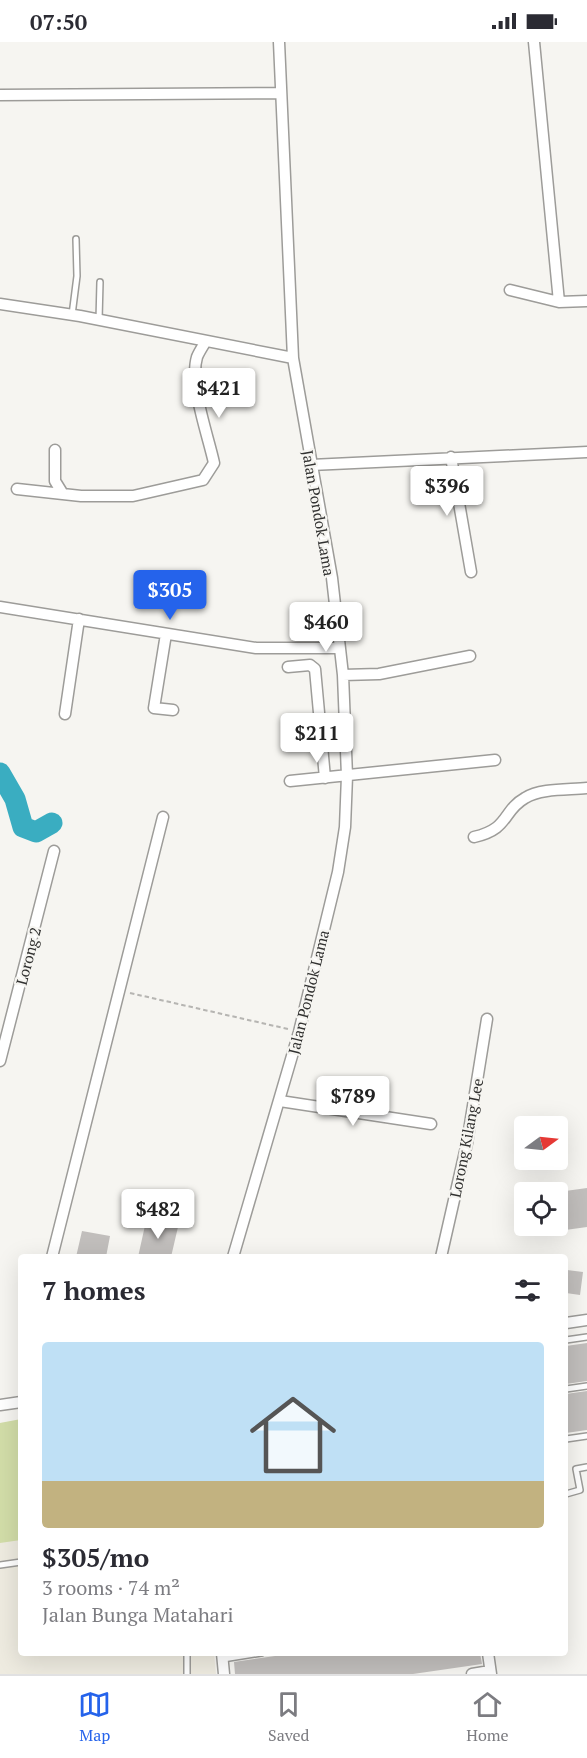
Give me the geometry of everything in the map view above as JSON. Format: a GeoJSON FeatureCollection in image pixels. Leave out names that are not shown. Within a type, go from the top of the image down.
{"type":"FeatureCollection","features":[{"type":"Feature","properties":{"kind":"street","name":"Jalan Pondok Lama"},"geometry":{"type":"LineString","coordinates":[[234,1254],[299,1032],[338,872],[345,827],[348,776],[343,675],[332,578],[310,465],[293,358],[279,42]]}},
{"type":"Feature","properties":{"kind":"street"},"geometry":{"type":"LineString","coordinates":[[534,42],[560,302]]}},
{"type":"Feature","properties":{"kind":"street"},"geometry":{"type":"LineString","coordinates":[[0,95],[281,93]]}},
{"type":"Feature","properties":{"kind":"street"},"geometry":{"type":"LineString","coordinates":[[510,290],[560,302],[587,301]]}},
{"type":"Feature","properties":{"kind":"street"},"geometry":{"type":"LineString","coordinates":[[0,304],[72,315],[293,358]]}},
{"type":"Feature","properties":{"kind":"street"},"geometry":{"type":"LineString","coordinates":[[17,489],[105,498],[133,496],[204,480],[214,463],[199,399],[195,369],[197,356],[206,341]]}},
{"type":"Feature","properties":{"kind":"street"},"geometry":{"type":"LineString","coordinates":[[55,450],[55,481],[63,494]]}},
{"type":"Feature","properties":{"kind":"street"},"geometry":{"type":"LineString","coordinates":[[310,465],[587,452]]}},
{"type":"Feature","properties":{"kind":"street"},"geometry":{"type":"LineString","coordinates":[[451,457],[471,572]]}},
{"type":"Feature","properties":{"kind":"street"},"geometry":{"type":"LineString","coordinates":[[0,607],[256,648],[340,648]]}},
{"type":"Feature","properties":{"kind":"street"},"geometry":{"type":"LineString","coordinates":[[65,714],[79,619]]}},
{"type":"Feature","properties":{"kind":"street"},"geometry":{"type":"LineString","coordinates":[[166,634],[154,708],[173,710]]}},
{"type":"Feature","properties":{"kind":"street"},"geometry":{"type":"LineString","coordinates":[[343,675],[380,674],[470,656]]}},
{"type":"Feature","properties":{"kind":"street"},"geometry":{"type":"LineString","coordinates":[[288,668],[310,664],[315,669],[325,778]]}},
{"type":"Feature","properties":{"kind":"street"},"geometry":{"type":"LineString","coordinates":[[321,723],[345,720]]}},
{"type":"Feature","properties":{"kind":"street"},"geometry":{"type":"LineString","coordinates":[[290,781],[348,776],[388,769],[495,760]]}},
{"type":"Feature","properties":{"kind":"street"},"geometry":{"type":"LineString","coordinates":[[474,837],[497,830],[524,798],[587,788]]}},
{"type":"Feature","properties":{"kind":"street"},"geometry":{"type":"LineString","coordinates":[[53,1254],[121,991],[163,817]]}},
{"type":"Feature","properties":{"kind":"street","name":"Lorong 2"},"geometry":{"type":"LineString","coordinates":[[0,1061],[54,851]]}},
{"type":"Feature","properties":{"kind":"street","name":"Lorong Kilang Lee"},"geometry":{"type":"LineString","coordinates":[[442,1254],[467,1143],[487,1019]]}},
{"type":"Feature","properties":{"kind":"street"},"geometry":{"type":"LineString","coordinates":[[280,1101],[431,1124]]}},
{"type":"Feature","properties":{"kind":"street"},"geometry":{"type":"LineString","coordinates":[[568,1323],[587,1320]]}},
{"type":"Feature","properties":{"kind":"street"},"geometry":{"type":"LineString","coordinates":[[0,1405],[18,1402]]}},
{"type":"Feature","properties":{"kind":"street"},"geometry":{"type":"LineString","coordinates":[[222,1656],[224,1674]]}},
{"type":"Feature","properties":{"kind":"street"},"geometry":{"type":"LineString","coordinates":[[472,1674],[491,1673],[488,1656]]}},
{"type":"Feature","properties":{"kind":"lane"},"geometry":{"type":"LineString","coordinates":[[72,315],[77,276],[76,239]]}},
{"type":"Feature","properties":{"kind":"lane"},"geometry":{"type":"LineString","coordinates":[[99,320],[100,282]]}},
{"type":"Feature","properties":{"kind":"lane"},"geometry":{"type":"LineString","coordinates":[[568,1340],[587,1336]]}},
{"type":"Feature","properties":{"kind":"lane"},"geometry":{"type":"LineString","coordinates":[[568,1389],[587,1386]]}},
{"type":"Feature","properties":{"kind":"lane"},"geometry":{"type":"LineString","coordinates":[[568,1439],[587,1436]]}},
{"type":"Feature","properties":{"kind":"lane"},"geometry":{"type":"LineString","coordinates":[[568,1493],[580,1490],[576,1469],[587,1467]]}},
{"type":"Feature","properties":{"kind":"lane"},"geometry":{"type":"LineString","coordinates":[[0,1565],[18,1562]]}},
{"type":"Feature","properties":{"kind":"lane"},"geometry":{"type":"LineString","coordinates":[[187,1656],[187,1674]]}},
{"type":"Feature","properties":{"kind":"path"},"geometry":{"type":"LineString","coordinates":[[121,991],[299,1032]]}},
{"type":"Feature","properties":{"kind":"shaded area"},"geometry":{"type":"Polygon","coordinates":[[[18,1420],[18,1656],[214,1656],[216,1674],[0,1674],[0,1423],[18,1420]]]}},
{"type":"Feature","properties":{"kind":"green space"},"geometry":{"type":"Polygon","coordinates":[[[18,1420],[18,1540],[0,1543],[0,1423],[18,1420]]]}},
{"type":"Feature","properties":{"kind":"building"},"geometry":{"type":"Polygon","coordinates":[[[587,1188],[587,1227],[568,1230],[568,1191],[587,1188]]]}},
{"type":"Feature","properties":{"kind":"building"},"geometry":{"type":"Polygon","coordinates":[[[146,1221],[178,1227],[172,1254],[139,1254],[146,1221]]]}},
{"type":"Feature","properties":{"kind":"building"},"geometry":{"type":"Polygon","coordinates":[[[82,1231],[110,1236],[107,1254],[77,1254],[82,1231]]]}},
{"type":"Feature","properties":{"kind":"building"},"geometry":{"type":"Polygon","coordinates":[[[568,1270],[583,1272],[580,1295],[568,1293],[568,1270]]]}},
{"type":"Feature","properties":{"kind":"building"},"geometry":{"type":"Polygon","coordinates":[[[587,1343],[587,1381],[568,1384],[568,1346],[587,1343]]]}},
{"type":"Feature","properties":{"kind":"building"},"geometry":{"type":"Polygon","coordinates":[[[587,1391],[587,1430],[568,1433],[568,1394],[587,1391]]]}},
{"type":"Feature","properties":{"kind":"building"},"geometry":{"type":"Polygon","coordinates":[[[275,1656],[481,1656],[482,1664],[413,1674],[235,1674],[234,1662],[275,1656]]]}},
{"type":"Feature","properties":{"kind":"waterway"},"geometry":{"type":"LineString","coordinates":[[0,773],[15,799],[23,827],[36,832],[52,823]]}}]}
